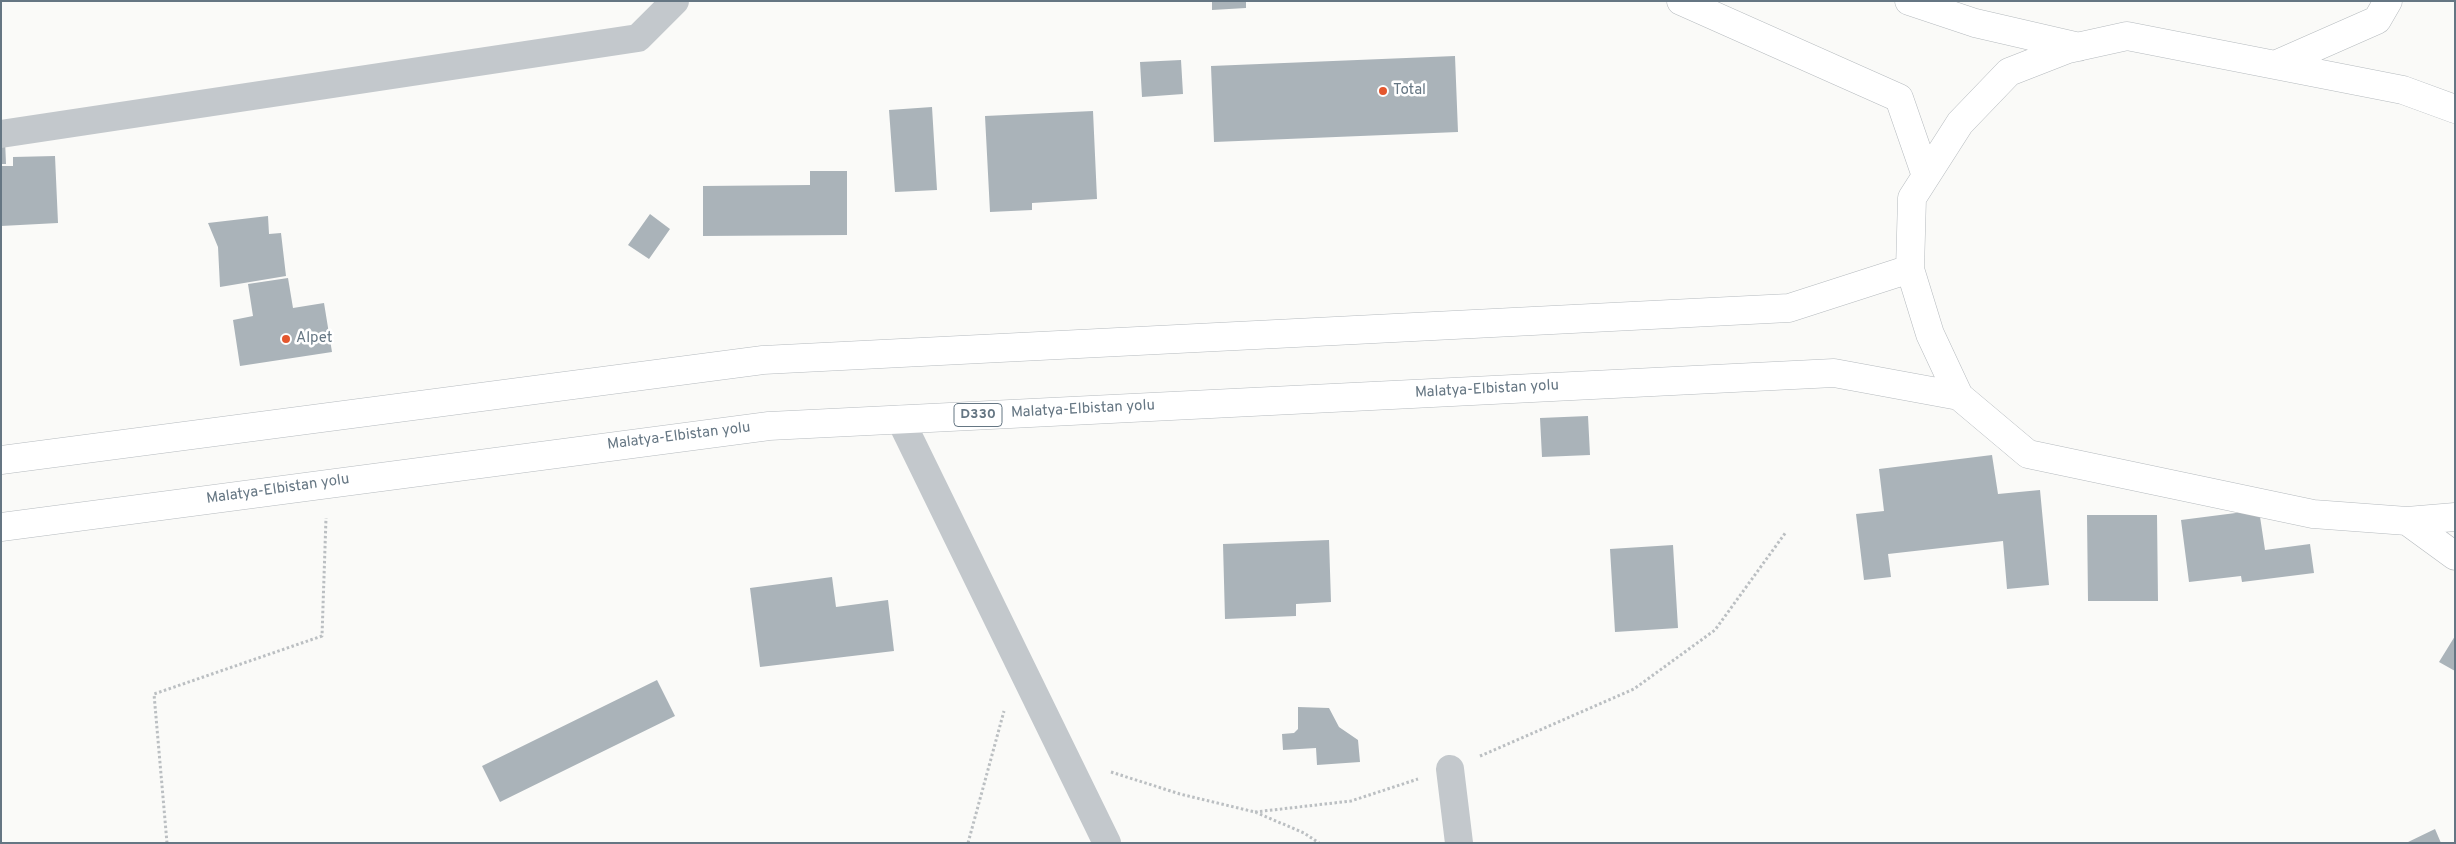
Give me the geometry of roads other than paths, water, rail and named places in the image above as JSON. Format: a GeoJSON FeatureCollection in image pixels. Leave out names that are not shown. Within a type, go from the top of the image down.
{"type":"FeatureCollection","features":[{"type":"Feature","properties":{"kind":"main road"},"geometry":{"type":"LineString","coordinates":[[1681,1],[1899,98],[1926,176]]}},
{"type":"Feature","properties":{"kind":"main road"},"geometry":{"type":"LineString","coordinates":[[1909,1],[1975,23],[2079,47]]}},
{"type":"Feature","properties":{"kind":"main road"},"geometry":{"type":"LineString","coordinates":[[2277,64],[2377,20],[2388,1]]}},
{"type":"Feature","properties":{"kind":"main road"},"geometry":{"type":"LineString","coordinates":[[2455,109],[2403,90],[2127,36],[2079,47],[2010,72],[1960,123],[1912,198],[1910,269],[1930,334],[1959,396],[2028,454],[2313,514],[2407,521],[2455,517]]}},
{"type":"Feature","properties":{"kind":"main road"},"geometry":{"type":"LineString","coordinates":[[1,460],[762,360],[1789,308],[1910,269]]}},
{"type":"Feature","properties":{"kind":"main road","name":"Malatya-Elbistan yolu"},"geometry":{"type":"LineString","coordinates":[[1,527],[769,426],[1834,373],[1959,396]]}},
{"type":"Feature","properties":{"kind":"main road"},"geometry":{"type":"LineString","coordinates":[[2407,521],[2455,556]]}},
{"type":"Feature","properties":{"kind":"street"},"geometry":{"type":"LineString","coordinates":[[1,134],[638,38],[675,1]]}},
{"type":"Feature","properties":{"kind":"street"},"geometry":{"type":"LineString","coordinates":[[900,419],[1107,843]]}},
{"type":"Feature","properties":{"kind":"street"},"geometry":{"type":"LineString","coordinates":[[1450,769],[1459,843]]}},
{"type":"Feature","properties":{"kind":"place","name":"Total"},"geometry":{"type":"Point","coordinates":[1383,91]}},
{"type":"Feature","properties":{"kind":"place","name":"Alpet"},"geometry":{"type":"Point","coordinates":[286,339]}}]}
